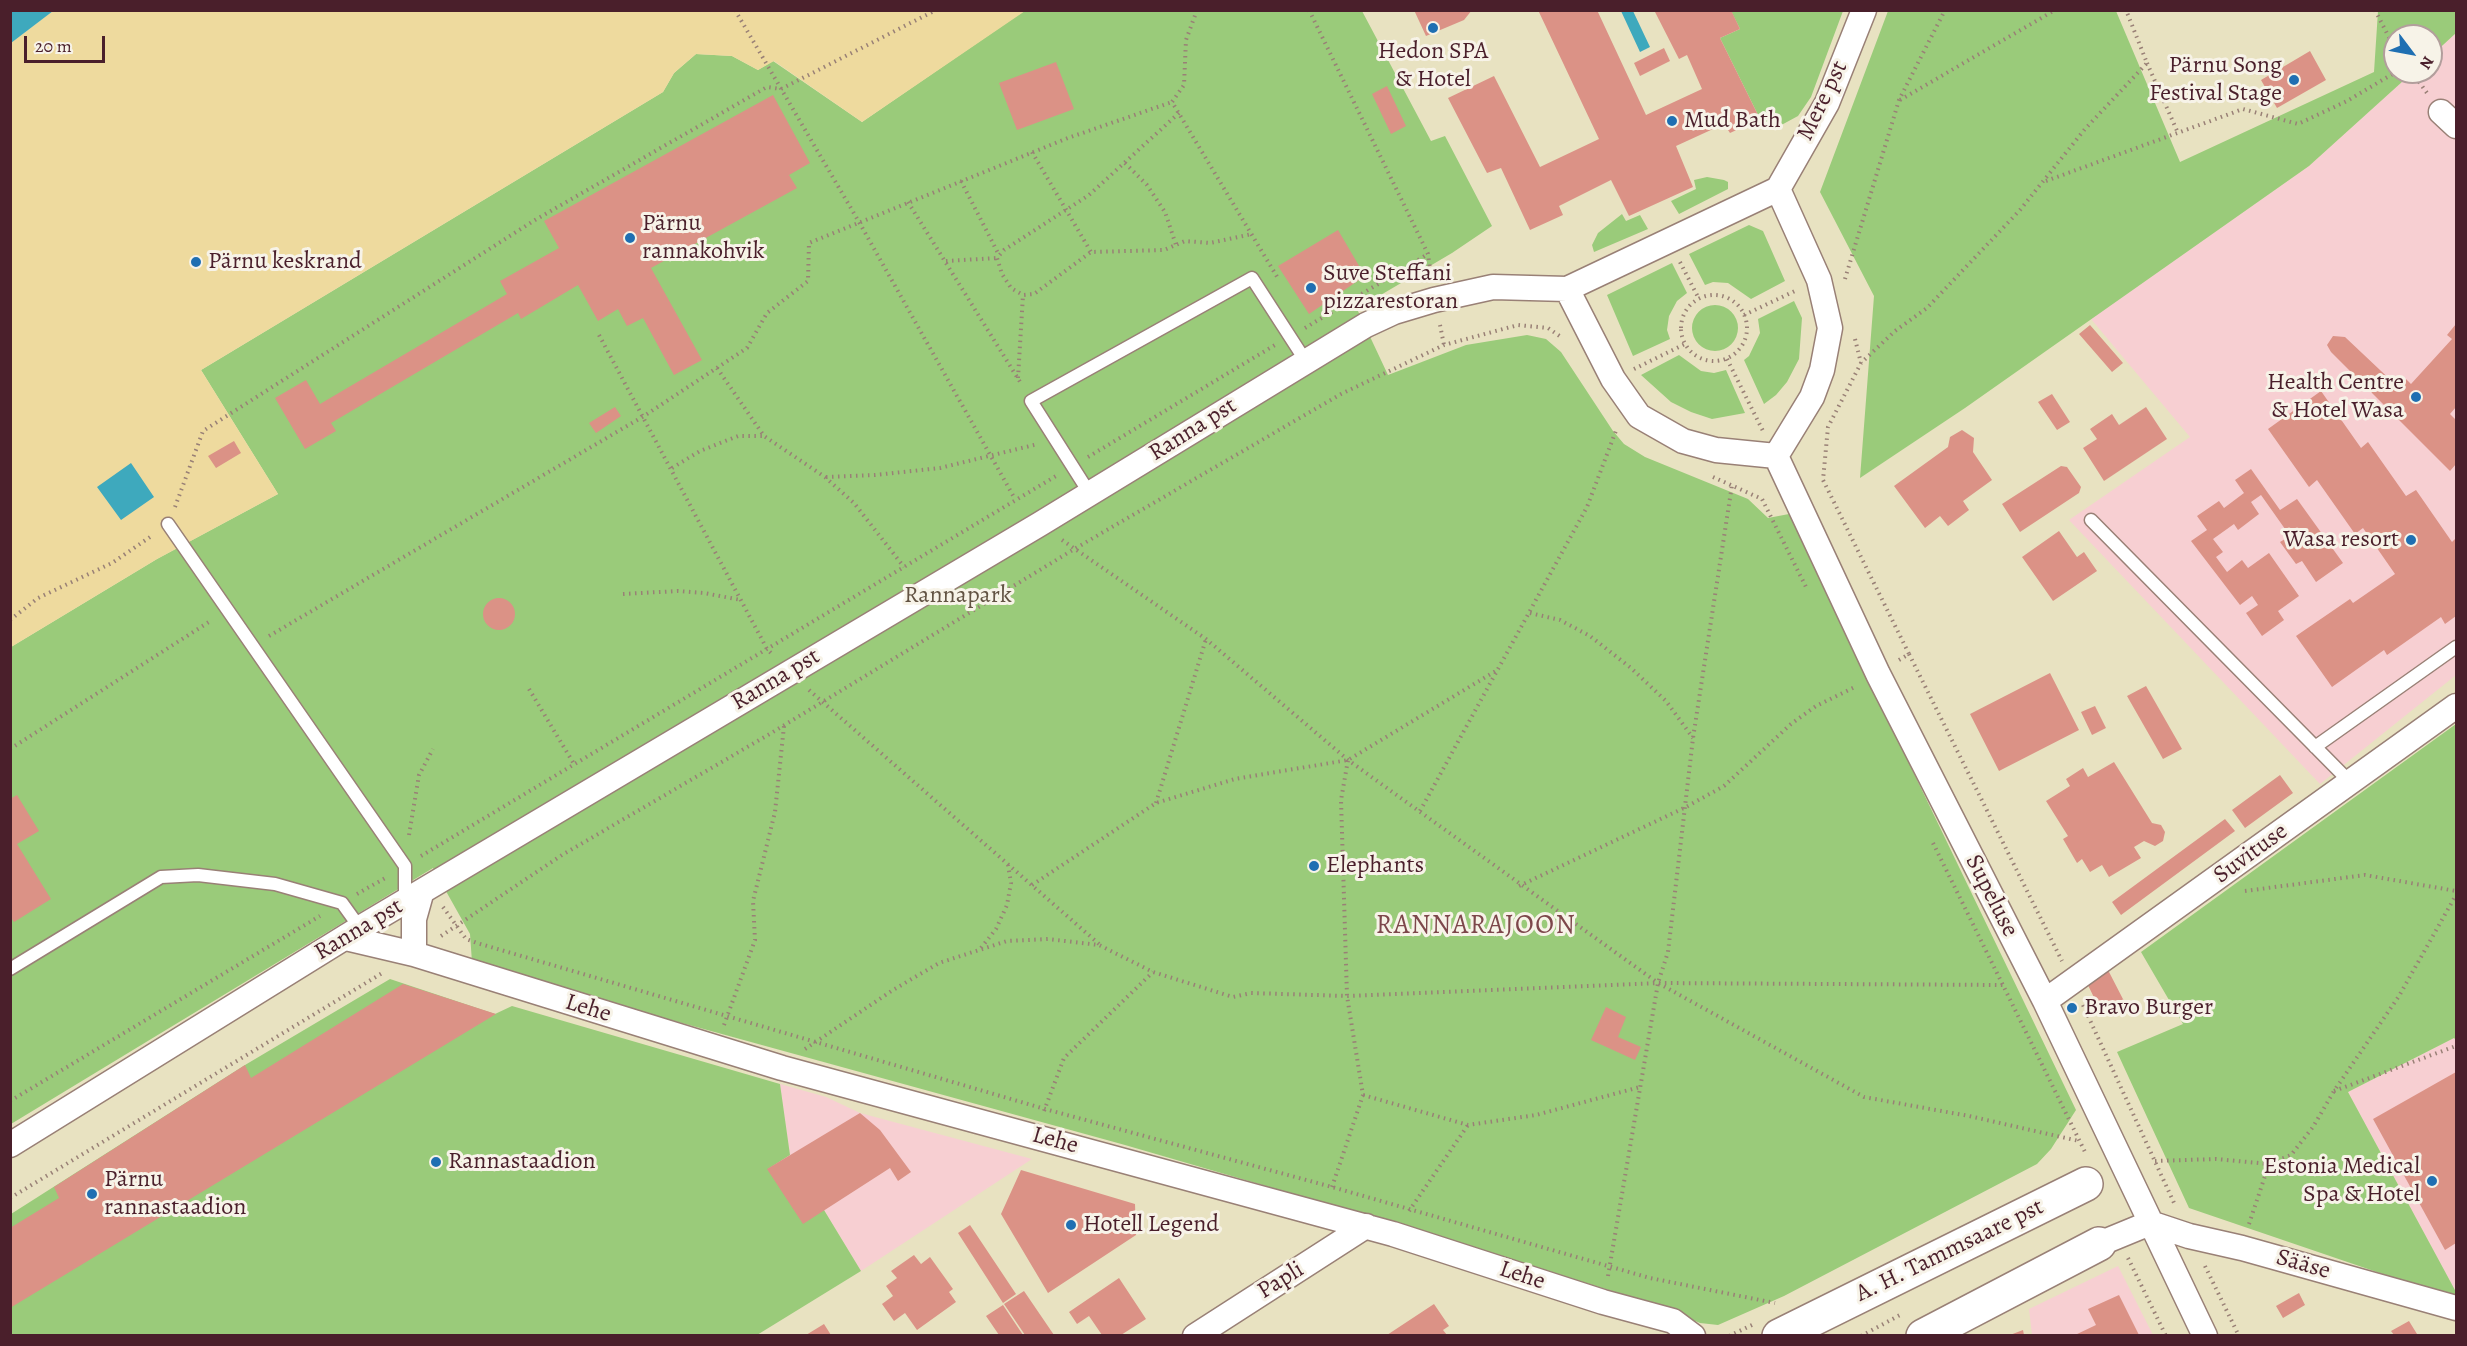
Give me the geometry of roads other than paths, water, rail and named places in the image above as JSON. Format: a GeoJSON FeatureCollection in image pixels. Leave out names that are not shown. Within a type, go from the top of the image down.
{"type":"FeatureCollection","features":[{"type":"Feature","properties":{"kind":"street","name":"Mere pst"},"geometry":{"type":"LineString","coordinates":[[1778,189],[1827,103],[1864,10]]}},
{"type":"Feature","properties":{"kind":"street"},"geometry":{"type":"LineString","coordinates":[[1778,189],[1819,280],[1830,328],[1828,347],[1812,397],[1776,456],[1716,450],[1683,441],[1639,416],[1613,379],[1567,289],[1778,189]]}},
{"type":"Feature","properties":{"kind":"street","name":"Ranna pst"},"geometry":{"type":"LineString","coordinates":[[10,1145],[353,933],[1090,494],[1305,360],[1366,325],[1394,312],[1434,300],[1494,287],[1567,289]]}},
{"type":"Feature","properties":{"kind":"street","name":"Supeluse"},"geometry":{"type":"LineString","coordinates":[[1776,456],[1878,674],[2045,1001],[2121,1164],[2205,1335]]}},
{"type":"Feature","properties":{"kind":"street","name":"Suvituse"},"geometry":{"type":"LineString","coordinates":[[2045,1001],[2457,706]]}},
{"type":"Feature","properties":{"kind":"street"},"geometry":{"type":"LineString","coordinates":[[414,954],[414,919],[419,895]]}},
{"type":"Feature","properties":{"kind":"street","name":"Lehe"},"geometry":{"type":"LineString","coordinates":[[353,933],[716,1049],[1394,1234],[1603,1302],[1674,1321],[1692,1335]]}},
{"type":"Feature","properties":{"kind":"street","name":"A. H. Tammsaare pst"},"geometry":{"type":"LineString","coordinates":[[1779,1335],[2080,1169],[2121,1164]]}},
{"type":"Feature","properties":{"kind":"street"},"geometry":{"type":"LineString","coordinates":[[1923,1335],[2099,1244],[2150,1223]]}},
{"type":"Feature","properties":{"kind":"street","name":"Sääse"},"geometry":{"type":"LineString","coordinates":[[2150,1223],[2189,1236],[2242,1248],[2457,1308]]}},
{"type":"Feature","properties":{"kind":"street","name":"Papli"},"geometry":{"type":"LineString","coordinates":[[1195,1335],[1366,1226]]}},
{"type":"Feature","properties":{"kind":"lane"},"geometry":{"type":"LineString","coordinates":[[1090,494],[1031,401],[1252,278],[1305,360]]}},
{"type":"Feature","properties":{"kind":"lane"},"geometry":{"type":"LineString","coordinates":[[2091,520],[2350,782]]}},
{"type":"Feature","properties":{"kind":"lane"},"geometry":{"type":"LineString","coordinates":[[168,524],[405,866],[419,895]]}},
{"type":"Feature","properties":{"kind":"lane"},"geometry":{"type":"LineString","coordinates":[[2315,747],[2457,647]]}},
{"type":"Feature","properties":{"kind":"lane"},"geometry":{"type":"LineString","coordinates":[[10,969],[161,877],[198,875],[275,884],[342,903],[353,933]]}},
{"type":"Feature","properties":{"kind":"water"},"geometry":{"type":"Polygon","coordinates":[[[11,10],[53,10],[53,11],[11,43],[11,10]]]}},
{"type":"Feature","properties":{"kind":"water"},"geometry":{"type":"Polygon","coordinates":[[[1621,11],[1633,11],[1650,47],[1640,52],[1621,11]]]}},
{"type":"Feature","properties":{"kind":"water"},"geometry":{"type":"Polygon","coordinates":[[[131,463],[154,497],[121,520],[97,487],[131,463]]]}},
{"type":"Feature","properties":{"kind":"place","name":"Hedon SPA & Hotel"},"geometry":{"type":"Point","coordinates":[1433,28]}},
{"type":"Feature","properties":{"kind":"place","name":"Pärnu Song Festival Stage"},"geometry":{"type":"Point","coordinates":[2294,80]}},
{"type":"Feature","properties":{"kind":"place","name":"Mud Bath"},"geometry":{"type":"Point","coordinates":[1672,121]}},
{"type":"Feature","properties":{"kind":"place","name":"Pärnu rannakohvik"},"geometry":{"type":"Point","coordinates":[630,238]}},
{"type":"Feature","properties":{"kind":"place","name":"Pärnu keskrand"},"geometry":{"type":"Point","coordinates":[196,262]}},
{"type":"Feature","properties":{"kind":"place","name":"Suve Steffani pizzarestoran"},"geometry":{"type":"Point","coordinates":[1311,288]}},
{"type":"Feature","properties":{"kind":"place","name":"Health Centre & Hotel Wasa"},"geometry":{"type":"Point","coordinates":[2416,397]}},
{"type":"Feature","properties":{"kind":"place","name":"Wasa resort"},"geometry":{"type":"Point","coordinates":[2411,540]}},
{"type":"Feature","properties":{"kind":"place","name":"Elephants"},"geometry":{"type":"Point","coordinates":[1314,866]}},
{"type":"Feature","properties":{"kind":"place","name":"Bravo Burger"},"geometry":{"type":"Point","coordinates":[2072,1008]}},
{"type":"Feature","properties":{"kind":"place","name":"Rannastaadion"},"geometry":{"type":"Point","coordinates":[436,1162]}},
{"type":"Feature","properties":{"kind":"place","name":"Estonia Medical Spa & Hotel"},"geometry":{"type":"Point","coordinates":[2432,1181]}},
{"type":"Feature","properties":{"kind":"place","name":"Pärnu rannastaadion"},"geometry":{"type":"Point","coordinates":[92,1194]}},
{"type":"Feature","properties":{"kind":"place","name":"Hotell Legend"},"geometry":{"type":"Point","coordinates":[1071,1225]}},
{"type":"Feature","properties":{"kind":"district","name":"RANNARAJOON"},"geometry":{"type":"Point","coordinates":[1476,926]}},
{"type":"Feature","properties":{"kind":"park label","name":"Rannapark"},"geometry":{"type":"Point","coordinates":[958,596]}}]}
